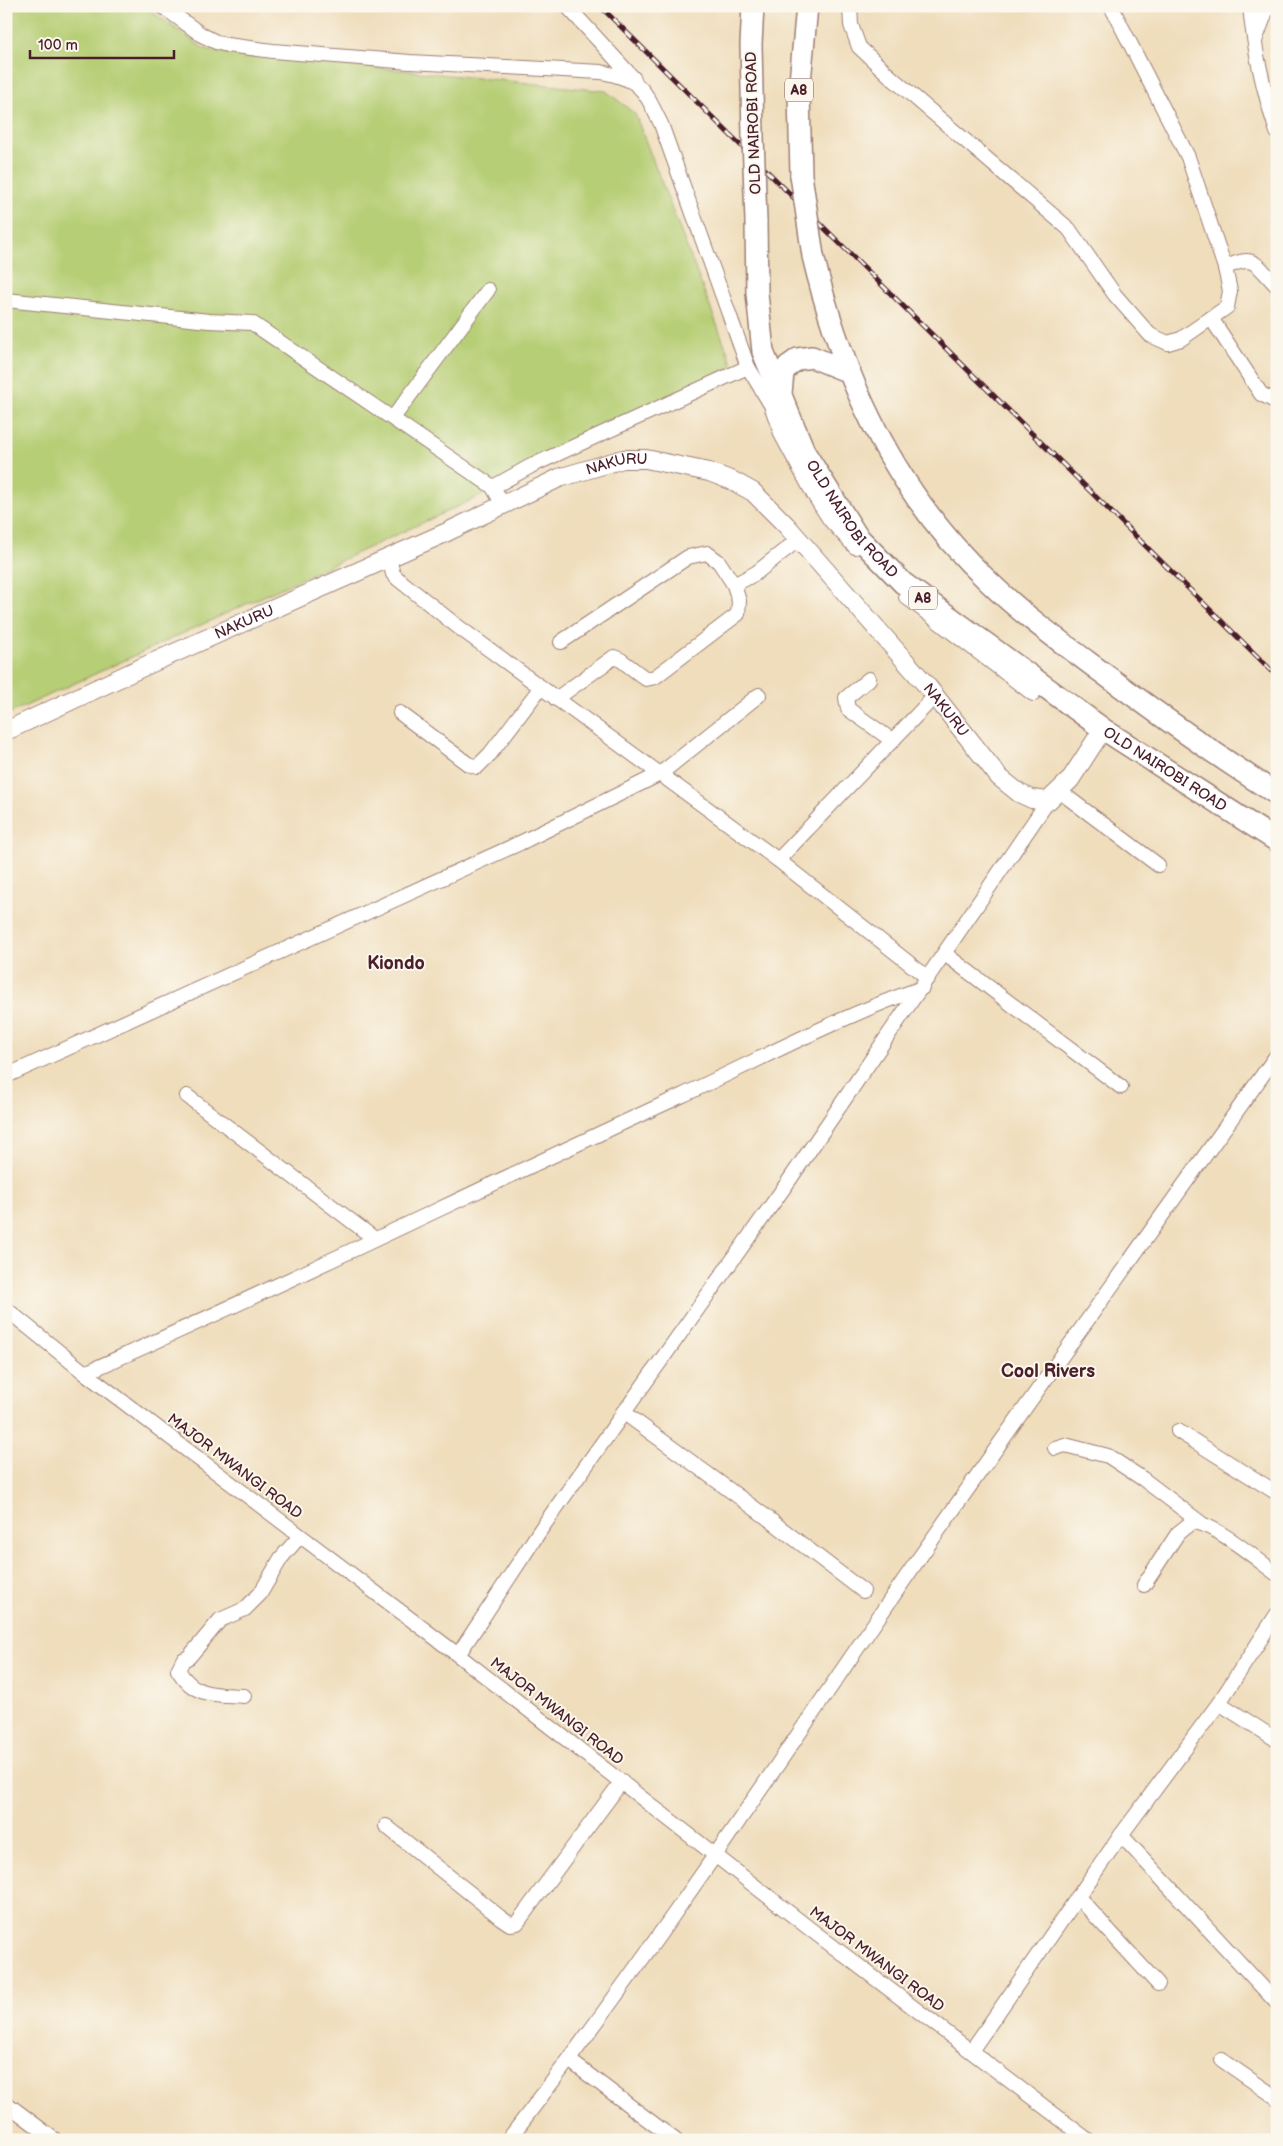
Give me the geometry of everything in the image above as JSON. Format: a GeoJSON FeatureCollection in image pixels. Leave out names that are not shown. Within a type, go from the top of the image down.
{"type":"FeatureCollection","features":[{"type":"Feature","properties":{"kind":"highway","name":"OLD NAIROBI ROAD"},"geometry":{"type":"LineString","coordinates":[[753,6],[751,52],[757,293],[763,352],[814,470],[857,536],[876,558],[903,583],[1103,729],[1277,841]]}},
{"type":"Feature","properties":{"kind":"highway","name":"A8"},"geometry":{"type":"LineString","coordinates":[[807,6],[799,93],[801,175],[813,256],[833,330],[849,372],[870,420],[898,469],[945,535],[987,580],[1038,625],[1212,753],[1277,794]]}},
{"type":"Feature","properties":{"kind":"highway"},"geometry":{"type":"LineString","coordinates":[[780,393],[783,373],[788,366],[798,360],[812,357],[849,372]]}},
{"type":"Feature","properties":{"kind":"main road","name":"NAKURU"},"geometry":{"type":"LineString","coordinates":[[6,730],[388,558],[559,478],[623,458],[646,459],[709,472],[733,481],[753,492],[799,539],[928,687],[999,777],[1019,793],[1032,798],[1054,796]]}},
{"type":"Feature","properties":{"kind":"main road"},"geometry":{"type":"LineString","coordinates":[[1054,796],[1070,780],[1103,729]]}},
{"type":"Feature","properties":{"kind":"street"},"geometry":{"type":"LineString","coordinates":[[162,6],[202,35],[227,45],[273,51],[401,61],[601,72],[622,76],[641,86]]}},
{"type":"Feature","properties":{"kind":"street"},"geometry":{"type":"LineString","coordinates":[[567,6],[641,86],[661,124],[748,367],[771,405],[782,436],[796,463],[830,520],[871,565],[898,590],[1033,694]]}},
{"type":"Feature","properties":{"kind":"street"},"geometry":{"type":"LineString","coordinates":[[850,6],[851,25],[859,47],[892,78],[1069,229],[1116,295],[1150,335],[1168,343],[1181,339],[1227,307],[1230,291],[1225,268],[1188,157],[1111,6]]}},
{"type":"Feature","properties":{"kind":"street"},"geometry":{"type":"LineString","coordinates":[[1250,6],[1253,46],[1267,102],[1277,132]]}},
{"type":"Feature","properties":{"kind":"street"},"geometry":{"type":"LineString","coordinates":[[1253,46],[1268,6]]}},
{"type":"Feature","properties":{"kind":"street"},"geometry":{"type":"LineString","coordinates":[[1225,268],[1240,260],[1253,261],[1277,286]]}},
{"type":"Feature","properties":{"kind":"street"},"geometry":{"type":"LineString","coordinates":[[392,418],[488,290]]}},
{"type":"Feature","properties":{"kind":"street"},"geometry":{"type":"LineString","coordinates":[[6,300],[209,321],[252,323],[493,486],[503,505]]}},
{"type":"Feature","properties":{"kind":"street"},"geometry":{"type":"LineString","coordinates":[[1212,318],[1261,394],[1277,402]]}},
{"type":"Feature","properties":{"kind":"street"},"geometry":{"type":"LineString","coordinates":[[493,486],[531,466],[748,367]]}},
{"type":"Feature","properties":{"kind":"street"},"geometry":{"type":"LineString","coordinates":[[734,585],[756,572],[799,539]]}},
{"type":"Feature","properties":{"kind":"street"},"geometry":{"type":"LineString","coordinates":[[556,699],[614,657],[622,660],[646,679],[654,677],[738,614],[739,601],[734,585],[720,562],[706,553],[688,557],[561,642]]}},
{"type":"Feature","properties":{"kind":"street"},"geometry":{"type":"LineString","coordinates":[[388,558],[393,574],[398,579],[457,626],[778,860],[925,983]]}},
{"type":"Feature","properties":{"kind":"street"},"geometry":{"type":"LineString","coordinates":[[869,679],[846,698],[848,709],[893,741]]}},
{"type":"Feature","properties":{"kind":"street"},"geometry":{"type":"LineString","coordinates":[[400,713],[468,764],[477,767],[490,754],[541,687]]}},
{"type":"Feature","properties":{"kind":"street"},"geometry":{"type":"LineString","coordinates":[[6,1076],[520,843],[660,774],[759,695]]}},
{"type":"Feature","properties":{"kind":"street"},"geometry":{"type":"LineString","coordinates":[[778,860],[934,697]]}},
{"type":"Feature","properties":{"kind":"street"},"geometry":{"type":"LineString","coordinates":[[458,1655],[541,1529],[765,1214],[1054,796],[1158,865]]}},
{"type":"Feature","properties":{"kind":"street"},"geometry":{"type":"LineString","coordinates":[[945,954],[1121,1087]]}},
{"type":"Feature","properties":{"kind":"street"},"geometry":{"type":"LineString","coordinates":[[85,1373],[164,1338],[837,1021],[925,983]]}},
{"type":"Feature","properties":{"kind":"street"},"geometry":{"type":"LineString","coordinates":[[508,2140],[569,2060],[717,1855],[919,1560],[1277,1055]]}},
{"type":"Feature","properties":{"kind":"street"},"geometry":{"type":"LineString","coordinates":[[187,1096],[375,1239]]}},
{"type":"Feature","properties":{"kind":"street","name":"MAJOR MWANGI ROAD"},"geometry":{"type":"LineString","coordinates":[[6,1309],[85,1373],[458,1655],[810,1929],[1088,2140]]}},
{"type":"Feature","properties":{"kind":"street"},"geometry":{"type":"LineString","coordinates":[[623,1412],[765,1516],[863,1591]]}},
{"type":"Feature","properties":{"kind":"street"},"geometry":{"type":"LineString","coordinates":[[1178,1431],[1277,1493]]}},
{"type":"Feature","properties":{"kind":"street"},"geometry":{"type":"LineString","coordinates":[[1055,1448],[1065,1445],[1108,1456],[1143,1479],[1200,1523]]}},
{"type":"Feature","properties":{"kind":"street"},"geometry":{"type":"LineString","coordinates":[[1144,1585],[1178,1533],[1192,1522],[1213,1528],[1277,1574]]}},
{"type":"Feature","properties":{"kind":"street"},"geometry":{"type":"LineString","coordinates":[[244,1696],[199,1692],[186,1683],[178,1670],[183,1660],[189,1656],[220,1620],[245,1609],[260,1594],[281,1558],[300,1536]]}},
{"type":"Feature","properties":{"kind":"street"},"geometry":{"type":"LineString","coordinates":[[971,2050],[1121,1835],[1219,1703],[1277,1614]]}},
{"type":"Feature","properties":{"kind":"street"},"geometry":{"type":"LineString","coordinates":[[1219,1703],[1277,1740]]}},
{"type":"Feature","properties":{"kind":"street"},"geometry":{"type":"LineString","coordinates":[[386,1826],[510,1924],[517,1923],[622,1781]]}},
{"type":"Feature","properties":{"kind":"street"},"geometry":{"type":"LineString","coordinates":[[1121,1835],[1277,2003]]}},
{"type":"Feature","properties":{"kind":"street"},"geometry":{"type":"LineString","coordinates":[[1078,1897],[1158,1984]]}},
{"type":"Feature","properties":{"kind":"street"},"geometry":{"type":"LineString","coordinates":[[569,2060],[675,2140]]}},
{"type":"Feature","properties":{"kind":"street"},"geometry":{"type":"LineString","coordinates":[[1222,2060],[1277,2098]]}},
{"type":"Feature","properties":{"kind":"street"},"geometry":{"type":"LineString","coordinates":[[6,2103],[56,2140]]}},
{"type":"Feature","properties":{"kind":"green space"},"geometry":{"type":"Polygon","coordinates":[[[6,6],[144,6],[203,48],[213,51],[606,91],[635,114],[733,366],[500,487],[6,715],[6,6]]]}},
{"type":"Feature","properties":{"kind":"railway"},"geometry":{"type":"LineString","coordinates":[[600,6],[1277,676]]}},
{"type":"Feature","properties":{"kind":"district","name":"Kiondo"},"geometry":{"type":"Point","coordinates":[396,963]}},
{"type":"Feature","properties":{"kind":"district","name":"Cool Rivers"},"geometry":{"type":"Point","coordinates":[1048,1371]}}]}
